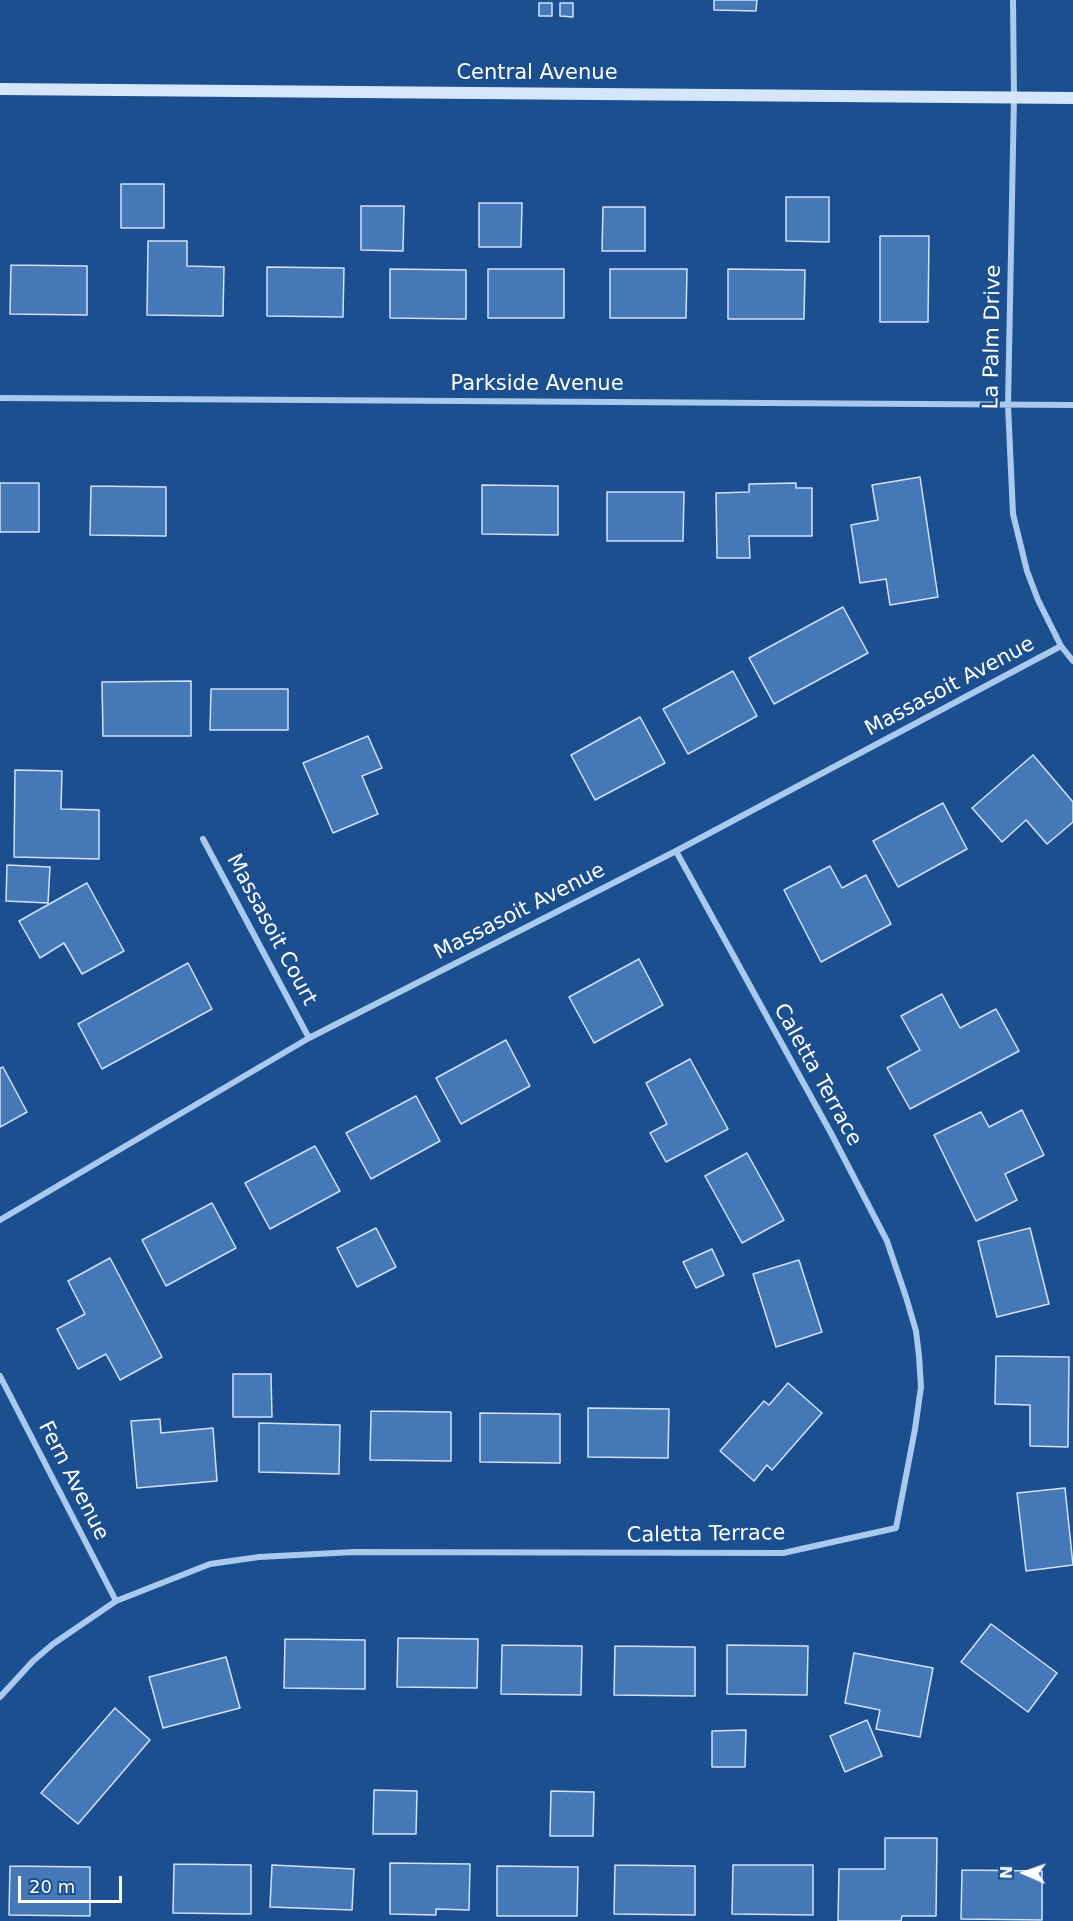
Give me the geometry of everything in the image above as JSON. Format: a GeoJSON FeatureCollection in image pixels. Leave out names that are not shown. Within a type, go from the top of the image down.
{"type":"FeatureCollection","features":[{"type":"Feature","properties":{"kind":"street","name":"La Palm Drive"},"geometry":{"type":"LineString","coordinates":[[1013,0],[1014,97],[1008,405],[1012,514],[1018,541],[1035,591],[1061,646],[1073,661]]}},
{"type":"Feature","properties":{"kind":"street","name":"Central Avenue"},"geometry":{"type":"LineString","coordinates":[[0,89],[1073,98]]}},
{"type":"Feature","properties":{"kind":"street","name":"Parkside Avenue"},"geometry":{"type":"LineString","coordinates":[[0,398],[1073,405]]}},
{"type":"Feature","properties":{"kind":"street","name":"Massasoit Avenue"},"geometry":{"type":"LineString","coordinates":[[0,1220],[309,1038],[676,852],[1061,646]]}},
{"type":"Feature","properties":{"kind":"street","name":"Massasoit Court"},"geometry":{"type":"LineString","coordinates":[[203,839],[309,1038]]}},
{"type":"Feature","properties":{"kind":"street","name":"Caletta Terrace"},"geometry":{"type":"LineString","coordinates":[[0,1697],[52,1644],[116,1601],[210,1564],[259,1557],[354,1552],[783,1553],[896,1528],[921,1387],[916,1331],[906,1297],[887,1241],[832,1135],[676,852]]}},
{"type":"Feature","properties":{"kind":"street","name":"Fern Avenue"},"geometry":{"type":"LineString","coordinates":[[0,1376],[116,1601]]}},
{"type":"Feature","properties":{"kind":"building"},"geometry":{"type":"Polygon","coordinates":[[[714,0],[757,0],[756,11],[714,10],[714,0]]]}},
{"type":"Feature","properties":{"kind":"building"},"geometry":{"type":"Polygon","coordinates":[[[539,3],[552,3],[552,16],[539,16],[539,3]]]}},
{"type":"Feature","properties":{"kind":"building"},"geometry":{"type":"Polygon","coordinates":[[[560,3],[573,3],[573,17],[560,16],[560,3]]]}},
{"type":"Feature","properties":{"kind":"building"},"geometry":{"type":"Polygon","coordinates":[[[121,184],[164,184],[164,228],[121,228],[121,184]]]}},
{"type":"Feature","properties":{"kind":"building"},"geometry":{"type":"Polygon","coordinates":[[[786,197],[829,197],[829,242],[786,241],[786,197]]]}},
{"type":"Feature","properties":{"kind":"building"},"geometry":{"type":"Polygon","coordinates":[[[479,203],[522,203],[521,247],[479,247],[479,203]]]}},
{"type":"Feature","properties":{"kind":"building"},"geometry":{"type":"Polygon","coordinates":[[[361,206],[404,206],[403,251],[361,250],[361,206]]]}},
{"type":"Feature","properties":{"kind":"building"},"geometry":{"type":"Polygon","coordinates":[[[603,207],[645,207],[645,251],[602,251],[603,207]]]}},
{"type":"Feature","properties":{"kind":"building"},"geometry":{"type":"Polygon","coordinates":[[[880,236],[929,236],[928,322],[880,322],[880,236]]]}},
{"type":"Feature","properties":{"kind":"building"},"geometry":{"type":"Polygon","coordinates":[[[148,241],[187,241],[187,266],[224,267],[223,316],[147,315],[148,241]]]}},
{"type":"Feature","properties":{"kind":"building"},"geometry":{"type":"Polygon","coordinates":[[[11,265],[87,266],[87,315],[10,314],[11,265]]]}},
{"type":"Feature","properties":{"kind":"building"},"geometry":{"type":"Polygon","coordinates":[[[267,267],[344,268],[343,317],[267,316],[267,267]]]}},
{"type":"Feature","properties":{"kind":"building"},"geometry":{"type":"Polygon","coordinates":[[[390,269],[466,270],[466,319],[390,318],[390,269]]]}},
{"type":"Feature","properties":{"kind":"building"},"geometry":{"type":"Polygon","coordinates":[[[488,269],[564,269],[564,318],[488,318],[488,269]]]}},
{"type":"Feature","properties":{"kind":"building"},"geometry":{"type":"Polygon","coordinates":[[[610,269],[687,269],[686,318],[610,318],[610,269]]]}},
{"type":"Feature","properties":{"kind":"building"},"geometry":{"type":"Polygon","coordinates":[[[728,269],[805,270],[804,319],[728,319],[728,269]]]}},
{"type":"Feature","properties":{"kind":"building"},"geometry":{"type":"Polygon","coordinates":[[[920,477],[938,597],[890,605],[886,579],[860,583],[851,525],[878,520],[872,485],[920,477]]]}},
{"type":"Feature","properties":{"kind":"building"},"geometry":{"type":"Polygon","coordinates":[[[0,483],[39,483],[39,532],[0,532],[0,483]]]}},
{"type":"Feature","properties":{"kind":"building"},"geometry":{"type":"Polygon","coordinates":[[[796,483],[796,488],[812,488],[812,536],[749,536],[750,558],[717,558],[716,493],[749,492],[749,484],[796,483]]]}},
{"type":"Feature","properties":{"kind":"building"},"geometry":{"type":"Polygon","coordinates":[[[482,485],[558,486],[558,535],[482,534],[482,485]]]}},
{"type":"Feature","properties":{"kind":"building"},"geometry":{"type":"Polygon","coordinates":[[[91,486],[166,487],[166,536],[90,535],[91,486]]]}},
{"type":"Feature","properties":{"kind":"building"},"geometry":{"type":"Polygon","coordinates":[[[607,492],[684,492],[683,541],[607,541],[607,492]]]}},
{"type":"Feature","properties":{"kind":"building"},"geometry":{"type":"Polygon","coordinates":[[[843,607],[868,653],[774,704],[749,658],[843,607]]]}},
{"type":"Feature","properties":{"kind":"building"},"geometry":{"type":"Polygon","coordinates":[[[733,671],[757,716],[688,754],[663,709],[733,671]]]}},
{"type":"Feature","properties":{"kind":"building"},"geometry":{"type":"Polygon","coordinates":[[[191,681],[191,736],[103,736],[102,682],[191,681]]]}},
{"type":"Feature","properties":{"kind":"building"},"geometry":{"type":"Polygon","coordinates":[[[211,689],[288,689],[288,730],[210,730],[211,689]]]}},
{"type":"Feature","properties":{"kind":"building"},"geometry":{"type":"Polygon","coordinates":[[[640,717],[665,763],[595,800],[571,755],[640,717]]]}},
{"type":"Feature","properties":{"kind":"building"},"geometry":{"type":"Polygon","coordinates":[[[368,736],[382,768],[362,776],[378,814],[333,833],[303,763],[368,736]]]}},
{"type":"Feature","properties":{"kind":"building"},"geometry":{"type":"Polygon","coordinates":[[[1033,755],[1073,802],[1073,822],[1047,844],[1026,820],[1002,842],[972,808],[1033,755]]]}},
{"type":"Feature","properties":{"kind":"building"},"geometry":{"type":"Polygon","coordinates":[[[15,770],[62,771],[61,809],[99,810],[99,859],[14,857],[15,770]]]}},
{"type":"Feature","properties":{"kind":"building"},"geometry":{"type":"Polygon","coordinates":[[[943,803],[967,849],[898,887],[873,841],[943,803]]]}},
{"type":"Feature","properties":{"kind":"building"},"geometry":{"type":"Polygon","coordinates":[[[7,865],[50,867],[48,903],[6,901],[7,865]]]}},
{"type":"Feature","properties":{"kind":"building"},"geometry":{"type":"Polygon","coordinates":[[[830,866],[842,888],[866,875],[891,924],[821,962],[784,890],[830,866]]]}},
{"type":"Feature","properties":{"kind":"building"},"geometry":{"type":"Polygon","coordinates":[[[87,883],[124,951],[82,974],[64,943],[40,958],[19,921],[87,883]]]}},
{"type":"Feature","properties":{"kind":"building"},"geometry":{"type":"Polygon","coordinates":[[[639,959],[663,1005],[594,1043],[569,997],[639,959]]]}},
{"type":"Feature","properties":{"kind":"building"},"geometry":{"type":"Polygon","coordinates":[[[188,963],[212,1009],[102,1069],[78,1024],[188,963]]]}},
{"type":"Feature","properties":{"kind":"building"},"geometry":{"type":"Polygon","coordinates":[[[942,994],[960,1028],[996,1009],[1019,1051],[910,1109],[887,1068],[920,1050],[901,1016],[942,994]]]}},
{"type":"Feature","properties":{"kind":"building"},"geometry":{"type":"Polygon","coordinates":[[[506,1040],[530,1086],[461,1124],[436,1078],[506,1040]]]}},
{"type":"Feature","properties":{"kind":"building"},"geometry":{"type":"Polygon","coordinates":[[[690,1059],[728,1129],[666,1162],[650,1133],[667,1124],[646,1083],[690,1059]]]}},
{"type":"Feature","properties":{"kind":"building"},"geometry":{"type":"Polygon","coordinates":[[[3,1067],[27,1112],[0,1127],[0,1068],[3,1067]]]}},
{"type":"Feature","properties":{"kind":"building"},"geometry":{"type":"Polygon","coordinates":[[[416,1096],[440,1141],[371,1179],[346,1133],[416,1096]]]}},
{"type":"Feature","properties":{"kind":"building"},"geometry":{"type":"Polygon","coordinates":[[[1022,1110],[1044,1155],[1005,1174],[1017,1200],[976,1221],[934,1135],[981,1112],[989,1127],[1022,1110]]]}},
{"type":"Feature","properties":{"kind":"building"},"geometry":{"type":"Polygon","coordinates":[[[315,1146],[340,1191],[270,1229],[245,1183],[315,1146]]]}},
{"type":"Feature","properties":{"kind":"building"},"geometry":{"type":"Polygon","coordinates":[[[747,1153],[784,1220],[742,1243],[705,1176],[747,1153]]]}},
{"type":"Feature","properties":{"kind":"building"},"geometry":{"type":"Polygon","coordinates":[[[212,1203],[236,1248],[166,1286],[142,1240],[212,1203]]]}},
{"type":"Feature","properties":{"kind":"building"},"geometry":{"type":"Polygon","coordinates":[[[376,1228],[396,1267],[357,1287],[337,1248],[376,1228]]]}},
{"type":"Feature","properties":{"kind":"building"},"geometry":{"type":"Polygon","coordinates":[[[1030,1228],[1049,1304],[997,1317],[978,1241],[1030,1228]]]}},
{"type":"Feature","properties":{"kind":"building"},"geometry":{"type":"Polygon","coordinates":[[[712,1249],[724,1275],[696,1288],[683,1262],[712,1249]]]}},
{"type":"Feature","properties":{"kind":"building"},"geometry":{"type":"Polygon","coordinates":[[[110,1258],[162,1357],[120,1380],[106,1354],[78,1369],[57,1329],[85,1314],[68,1281],[110,1258]]]}},
{"type":"Feature","properties":{"kind":"building"},"geometry":{"type":"Polygon","coordinates":[[[799,1260],[822,1332],[776,1347],[753,1274],[799,1260]]]}},
{"type":"Feature","properties":{"kind":"building"},"geometry":{"type":"Polygon","coordinates":[[[996,1356],[1069,1357],[1068,1447],[1030,1446],[1030,1405],[995,1404],[996,1356]]]}},
{"type":"Feature","properties":{"kind":"building"},"geometry":{"type":"Polygon","coordinates":[[[233,1374],[271,1374],[272,1417],[233,1417],[233,1374]]]}},
{"type":"Feature","properties":{"kind":"building"},"geometry":{"type":"Polygon","coordinates":[[[788,1383],[822,1413],[772,1470],[767,1465],[754,1481],[720,1451],[764,1401],[769,1405],[788,1383]]]}},
{"type":"Feature","properties":{"kind":"building"},"geometry":{"type":"Polygon","coordinates":[[[588,1408],[669,1409],[668,1458],[588,1457],[588,1408]]]}},
{"type":"Feature","properties":{"kind":"building"},"geometry":{"type":"Polygon","coordinates":[[[371,1411],[451,1412],[451,1461],[370,1460],[371,1411]]]}},
{"type":"Feature","properties":{"kind":"building"},"geometry":{"type":"Polygon","coordinates":[[[480,1413],[560,1414],[560,1463],[480,1462],[480,1413]]]}},
{"type":"Feature","properties":{"kind":"building"},"geometry":{"type":"Polygon","coordinates":[[[160,1419],[161,1433],[213,1428],[217,1481],[137,1488],[131,1421],[160,1419]]]}},
{"type":"Feature","properties":{"kind":"building"},"geometry":{"type":"Polygon","coordinates":[[[259,1423],[340,1425],[339,1474],[259,1472],[259,1423]]]}},
{"type":"Feature","properties":{"kind":"building"},"geometry":{"type":"Polygon","coordinates":[[[1065,1488],[1073,1565],[1026,1571],[1017,1493],[1065,1488]]]}},
{"type":"Feature","properties":{"kind":"building"},"geometry":{"type":"Polygon","coordinates":[[[991,1624],[1057,1673],[1028,1712],[961,1662],[991,1624]]]}},
{"type":"Feature","properties":{"kind":"building"},"geometry":{"type":"Polygon","coordinates":[[[398,1638],[478,1639],[477,1688],[397,1687],[398,1638]]]}},
{"type":"Feature","properties":{"kind":"building"},"geometry":{"type":"Polygon","coordinates":[[[285,1639],[365,1640],[365,1689],[284,1688],[285,1639]]]}},
{"type":"Feature","properties":{"kind":"building"},"geometry":{"type":"Polygon","coordinates":[[[502,1645],[582,1646],[581,1695],[501,1694],[502,1645]]]}},
{"type":"Feature","properties":{"kind":"building"},"geometry":{"type":"Polygon","coordinates":[[[727,1645],[808,1646],[807,1695],[727,1694],[727,1645]]]}},
{"type":"Feature","properties":{"kind":"building"},"geometry":{"type":"Polygon","coordinates":[[[615,1646],[695,1647],[695,1696],[614,1695],[615,1646]]]}},
{"type":"Feature","properties":{"kind":"building"},"geometry":{"type":"Polygon","coordinates":[[[854,1653],[933,1668],[920,1737],[876,1729],[880,1710],[845,1703],[854,1653]]]}},
{"type":"Feature","properties":{"kind":"building"},"geometry":{"type":"Polygon","coordinates":[[[226,1657],[240,1708],[163,1728],[149,1677],[226,1657]]]}},
{"type":"Feature","properties":{"kind":"building"},"geometry":{"type":"Polygon","coordinates":[[[115,1708],[150,1740],[78,1824],[41,1793],[115,1708]]]}},
{"type":"Feature","properties":{"kind":"building"},"geometry":{"type":"Polygon","coordinates":[[[867,1720],[882,1756],[845,1772],[830,1736],[867,1720]]]}},
{"type":"Feature","properties":{"kind":"building"},"geometry":{"type":"Polygon","coordinates":[[[746,1730],[745,1767],[712,1767],[712,1731],[746,1730]]]}},
{"type":"Feature","properties":{"kind":"building"},"geometry":{"type":"Polygon","coordinates":[[[374,1790],[417,1791],[416,1834],[373,1834],[374,1790]]]}},
{"type":"Feature","properties":{"kind":"building"},"geometry":{"type":"Polygon","coordinates":[[[551,1791],[594,1792],[593,1836],[550,1836],[551,1791]]]}},
{"type":"Feature","properties":{"kind":"building"},"geometry":{"type":"Polygon","coordinates":[[[885,1838],[937,1838],[936,1916],[902,1916],[901,1921],[838,1921],[839,1869],[885,1869],[885,1838]]]}},
{"type":"Feature","properties":{"kind":"building"},"geometry":{"type":"Polygon","coordinates":[[[390,1863],[470,1864],[469,1910],[436,1909],[436,1915],[390,1914],[390,1863]]]}},
{"type":"Feature","properties":{"kind":"building"},"geometry":{"type":"Polygon","coordinates":[[[174,1864],[251,1865],[251,1914],[173,1913],[174,1864]]]}},
{"type":"Feature","properties":{"kind":"building"},"geometry":{"type":"Polygon","coordinates":[[[272,1865],[354,1869],[352,1910],[270,1907],[272,1865]]]}},
{"type":"Feature","properties":{"kind":"building"},"geometry":{"type":"Polygon","coordinates":[[[615,1865],[695,1866],[695,1915],[614,1914],[615,1865]]]}},
{"type":"Feature","properties":{"kind":"building"},"geometry":{"type":"Polygon","coordinates":[[[733,1865],[813,1865],[813,1915],[732,1914],[733,1865]]]}},
{"type":"Feature","properties":{"kind":"building"},"geometry":{"type":"Polygon","coordinates":[[[10,1866],[90,1867],[90,1916],[9,1915],[10,1866]]]}},
{"type":"Feature","properties":{"kind":"building"},"geometry":{"type":"Polygon","coordinates":[[[497,1866],[578,1867],[577,1916],[497,1916],[497,1866]]]}},
{"type":"Feature","properties":{"kind":"building"},"geometry":{"type":"Polygon","coordinates":[[[962,1870],[1042,1871],[1042,1920],[961,1919],[962,1870]]]}}]}
